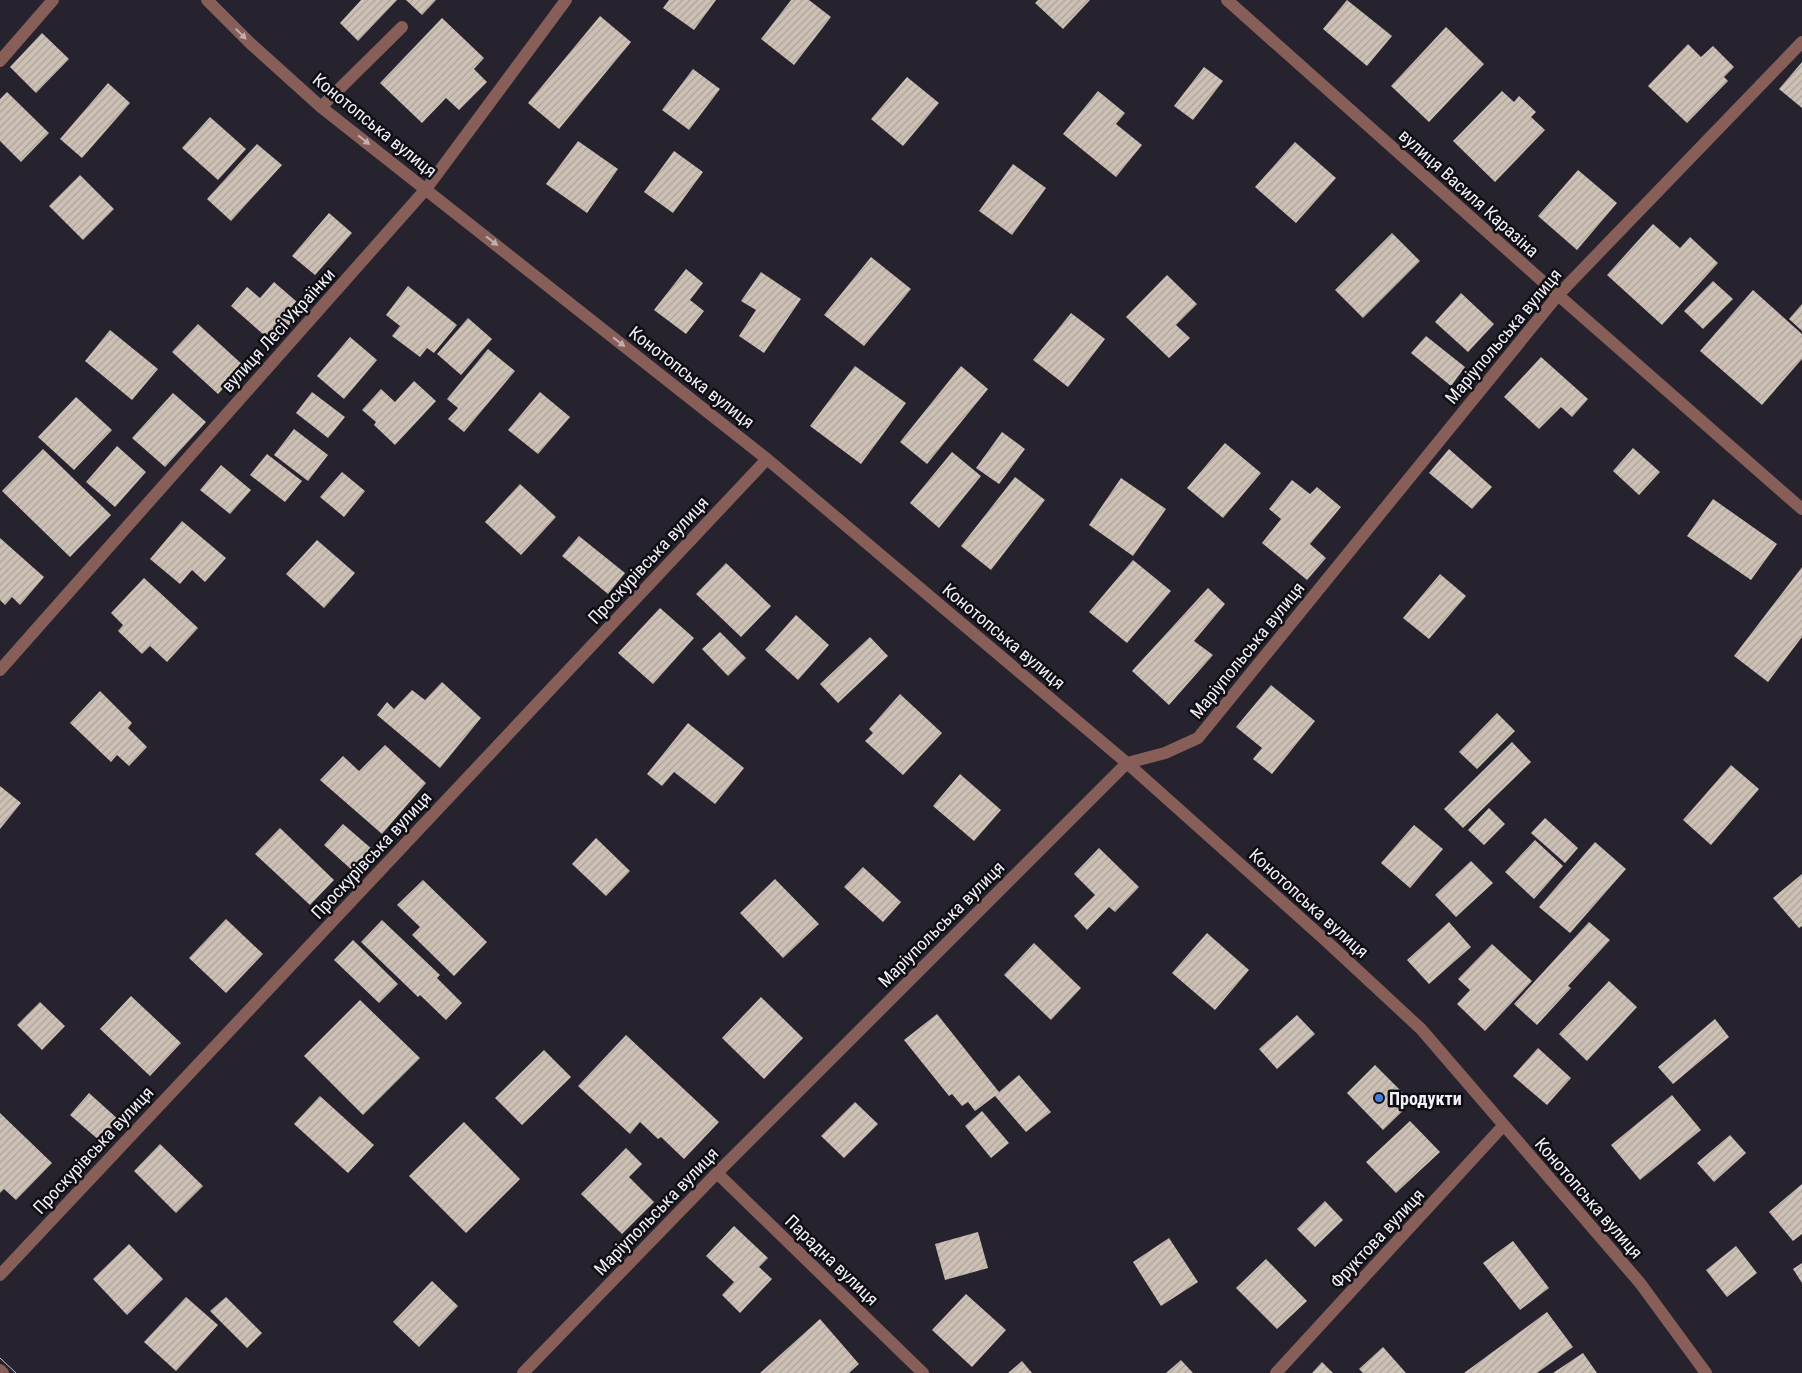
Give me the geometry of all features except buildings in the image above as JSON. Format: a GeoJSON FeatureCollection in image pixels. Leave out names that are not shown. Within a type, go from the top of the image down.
{"type":"FeatureCollection","features":[{"type":"Feature","properties":{"kind":"street"},"geometry":{"type":"LineString","coordinates":[[0,61],[53,0]]}},
{"type":"Feature","properties":{"kind":"street","name":"Конотопська вулиця"},"geometry":{"type":"LineString","coordinates":[[207,0],[250,43],[321,107],[767,459],[1127,763],[1324,938],[1421,1029],[1640,1283],[1706,1373]]}},
{"type":"Feature","properties":{"kind":"street","name":"вулиця Лесі Українки"},"geometry":{"type":"LineString","coordinates":[[0,670],[426,189],[566,0]]}},
{"type":"Feature","properties":{"kind":"street","name":"вулиця Василя Каразіна"},"geometry":{"type":"LineString","coordinates":[[1227,0],[1802,510]]}},
{"type":"Feature","properties":{"kind":"street"},"geometry":{"type":"LineString","coordinates":[[321,107],[402,28]]}},
{"type":"Feature","properties":{"kind":"street","name":"Маріупольська вулиця"},"geometry":{"type":"LineString","coordinates":[[523,1373],[717,1173],[1127,763],[1165,753],[1198,738],[1558,295],[1802,42]]}},
{"type":"Feature","properties":{"kind":"street","name":"Проскурівська вулиця"},"geometry":{"type":"LineString","coordinates":[[0,1275],[767,459]]}},
{"type":"Feature","properties":{"kind":"street","name":"Фруктова вулиця"},"geometry":{"type":"LineString","coordinates":[[1276,1373],[1503,1126]]}},
{"type":"Feature","properties":{"kind":"street","name":"Парадна вулиця"},"geometry":{"type":"LineString","coordinates":[[717,1173],[923,1373]]}},
{"type":"Feature","properties":{"kind":"street"},"geometry":{"type":"LineString","coordinates":[[0,1370],[3,1373]]}},
{"type":"Feature","properties":{"kind":"tram line"},"geometry":{"type":"LineString","coordinates":[[0,1358],[16,1373]]}},
{"type":"Feature","properties":{"kind":"place","name":"Продукти"},"geometry":{"type":"Point","coordinates":[1379,1098]}}]}
